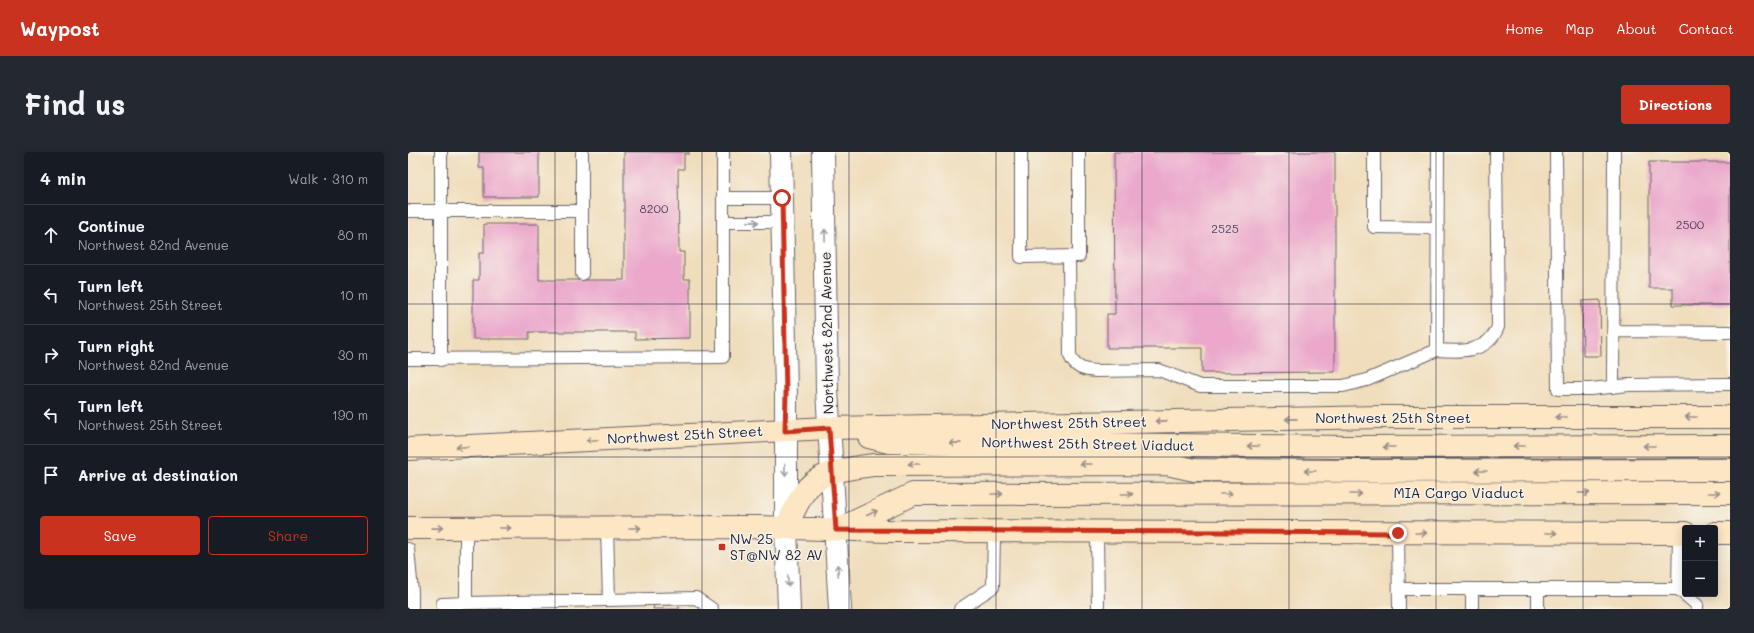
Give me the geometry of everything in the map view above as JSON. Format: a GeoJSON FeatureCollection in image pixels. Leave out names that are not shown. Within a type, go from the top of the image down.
{"type":"FeatureCollection","features":[{"type":"Feature","properties":{"kind":"main road","name":"Northwest 25th Street"},"geometry":{"type":"LineString","coordinates":[[408,450],[829,428],[1373,417],[1730,417]]}},
{"type":"Feature","properties":{"kind":"main road","name":"Northwest 25th Street Viaduct"},"geometry":{"type":"LineString","coordinates":[[829,428],[889,442],[1348,447],[1730,446]]}},
{"type":"Feature","properties":{"kind":"main road"},"geometry":{"type":"LineString","coordinates":[[1167,464],[1224,446]]}},
{"type":"Feature","properties":{"kind":"main road"},"geometry":{"type":"LineString","coordinates":[[786,528],[804,493],[817,479],[832,472],[873,465],[1167,464],[1194,470],[1730,470]]}},
{"type":"Feature","properties":{"kind":"main road","name":"MIA Cargo Viaduct"},"geometry":{"type":"LineString","coordinates":[[836,530],[913,494],[1730,493]]}},
{"type":"Feature","properties":{"kind":"main road"},"geometry":{"type":"LineString","coordinates":[[408,528],[786,528],[994,532],[1682,533]]}},
{"type":"Feature","properties":{"kind":"main road"},"geometry":{"type":"LineString","coordinates":[[1718,533],[1730,533]]}},
{"type":"Feature","properties":{"kind":"street"},"geometry":{"type":"LineString","coordinates":[[781,152],[786,394],[786,528],[789,609]]}},
{"type":"Feature","properties":{"kind":"street","name":"Northwest 82nd Avenue"},"geometry":{"type":"LineString","coordinates":[[823,152],[827,390],[840,609]]}},
{"type":"Feature","properties":{"kind":"lane"},"geometry":{"type":"LineString","coordinates":[[441,152],[441,360]]}},
{"type":"Feature","properties":{"kind":"lane"},"geometry":{"type":"LineString","coordinates":[[582,152],[582,274]]}},
{"type":"Feature","properties":{"kind":"lane"},"geometry":{"type":"LineString","coordinates":[[408,359],[441,360],[723,357],[723,152]]}},
{"type":"Feature","properties":{"kind":"lane"},"geometry":{"type":"LineString","coordinates":[[1021,152],[1021,257],[1079,256],[1079,152]]}},
{"type":"Feature","properties":{"kind":"lane"},"geometry":{"type":"LineString","coordinates":[[1374,152],[1374,227],[1438,228]]}},
{"type":"Feature","properties":{"kind":"lane"},"geometry":{"type":"LineString","coordinates":[[1437,350],[1438,152]]}},
{"type":"Feature","properties":{"kind":"lane"},"geometry":{"type":"LineString","coordinates":[[1069,257],[1070,356],[1077,366],[1086,370],[1159,370],[1200,386],[1343,386],[1373,378],[1437,350],[1451,351],[1476,349],[1484,345],[1493,337],[1498,327],[1496,152]]}},
{"type":"Feature","properties":{"kind":"lane"},"geometry":{"type":"LineString","coordinates":[[1556,152],[1558,389],[1590,389],[1629,385],[1730,384]]}},
{"type":"Feature","properties":{"kind":"lane"},"geometry":{"type":"LineString","coordinates":[[1613,387],[1614,152]]}},
{"type":"Feature","properties":{"kind":"lane"},"geometry":{"type":"LineString","coordinates":[[724,198],[782,198]]}},
{"type":"Feature","properties":{"kind":"lane"},"geometry":{"type":"LineString","coordinates":[[408,211],[582,211]]}},
{"type":"Feature","properties":{"kind":"lane"},"geometry":{"type":"LineString","coordinates":[[724,222],[783,222]]}},
{"type":"Feature","properties":{"kind":"lane"},"geometry":{"type":"LineString","coordinates":[[1614,331],[1730,332]]}},
{"type":"Feature","properties":{"kind":"lane"},"geometry":{"type":"LineString","coordinates":[[466,528],[466,603]]}},
{"type":"Feature","properties":{"kind":"lane"},"geometry":{"type":"LineString","coordinates":[[607,528],[609,600]]}},
{"type":"Feature","properties":{"kind":"lane"},"geometry":{"type":"LineString","coordinates":[[960,609],[993,587],[994,532]]}},
{"type":"Feature","properties":{"kind":"lane"},"geometry":{"type":"LineString","coordinates":[[1097,532],[1098,609]]}},
{"type":"Feature","properties":{"kind":"lane"},"geometry":{"type":"LineString","coordinates":[[1398,533],[1399,609]]}},
{"type":"Feature","properties":{"kind":"lane"},"geometry":{"type":"LineString","coordinates":[[1678,589],[1682,533]]}},
{"type":"Feature","properties":{"kind":"lane"},"geometry":{"type":"LineString","coordinates":[[408,549],[412,609]]}},
{"type":"Feature","properties":{"kind":"lane"},"geometry":{"type":"LineString","coordinates":[[1399,589],[1678,589],[1697,605],[1697,609]]}},
{"type":"Feature","properties":{"kind":"lane"},"geometry":{"type":"LineString","coordinates":[[1472,589],[1472,609]]}},
{"type":"Feature","properties":{"kind":"lane"},"geometry":{"type":"LineString","coordinates":[[1538,589],[1538,609]]}},
{"type":"Feature","properties":{"kind":"lane"},"geometry":{"type":"LineString","coordinates":[[442,604],[696,598],[712,609]]}},
{"type":"Feature","properties":{"kind":"building"},"geometry":{"type":"Polygon","coordinates":[[[479,152],[539,152],[539,197],[484,197],[484,168],[479,168],[479,152]]]}},
{"type":"Feature","properties":{"kind":"building"},"geometry":{"type":"Polygon","coordinates":[[[624,152],[689,152],[689,154],[684,154],[684,169],[678,169],[679,252],[684,252],[684,279],[690,279],[690,338],[635,339],[635,332],[529,332],[529,339],[473,339],[473,280],[479,280],[479,253],[484,253],[484,224],[539,224],[539,280],[624,280],[624,152]]]}},
{"type":"Feature","properties":{"kind":"building"},"geometry":{"type":"Polygon","coordinates":[[[1114,152],[1335,152],[1335,372],[1202,373],[1202,348],[1107,348],[1107,314],[1115,314],[1114,152]]]}},
{"type":"Feature","properties":{"kind":"building"},"geometry":{"type":"Polygon","coordinates":[[[1649,162],[1730,162],[1730,305],[1673,305],[1673,288],[1649,288],[1649,162]]]}},
{"type":"Feature","properties":{"kind":"building"},"geometry":{"type":"Polygon","coordinates":[[[1600,300],[1601,356],[1583,356],[1582,301],[1600,300]]]}},
{"type":"Feature","properties":{"kind":"building"},"geometry":{"type":"Polygon","coordinates":[[[654,605],[679,605],[679,609],[653,609],[654,605]]]}},
{"type":"Feature","properties":{"kind":"place","name":"NW 25 ST@NW 82 AV"},"geometry":{"type":"Point","coordinates":[722,547]}},
{"type":"Feature","properties":{"kind":"route"},"geometry":{"type":"LineString","coordinates":[[782,198],[786,394],[785,431],[829,428],[836,530],[1398,533]]}}]}
